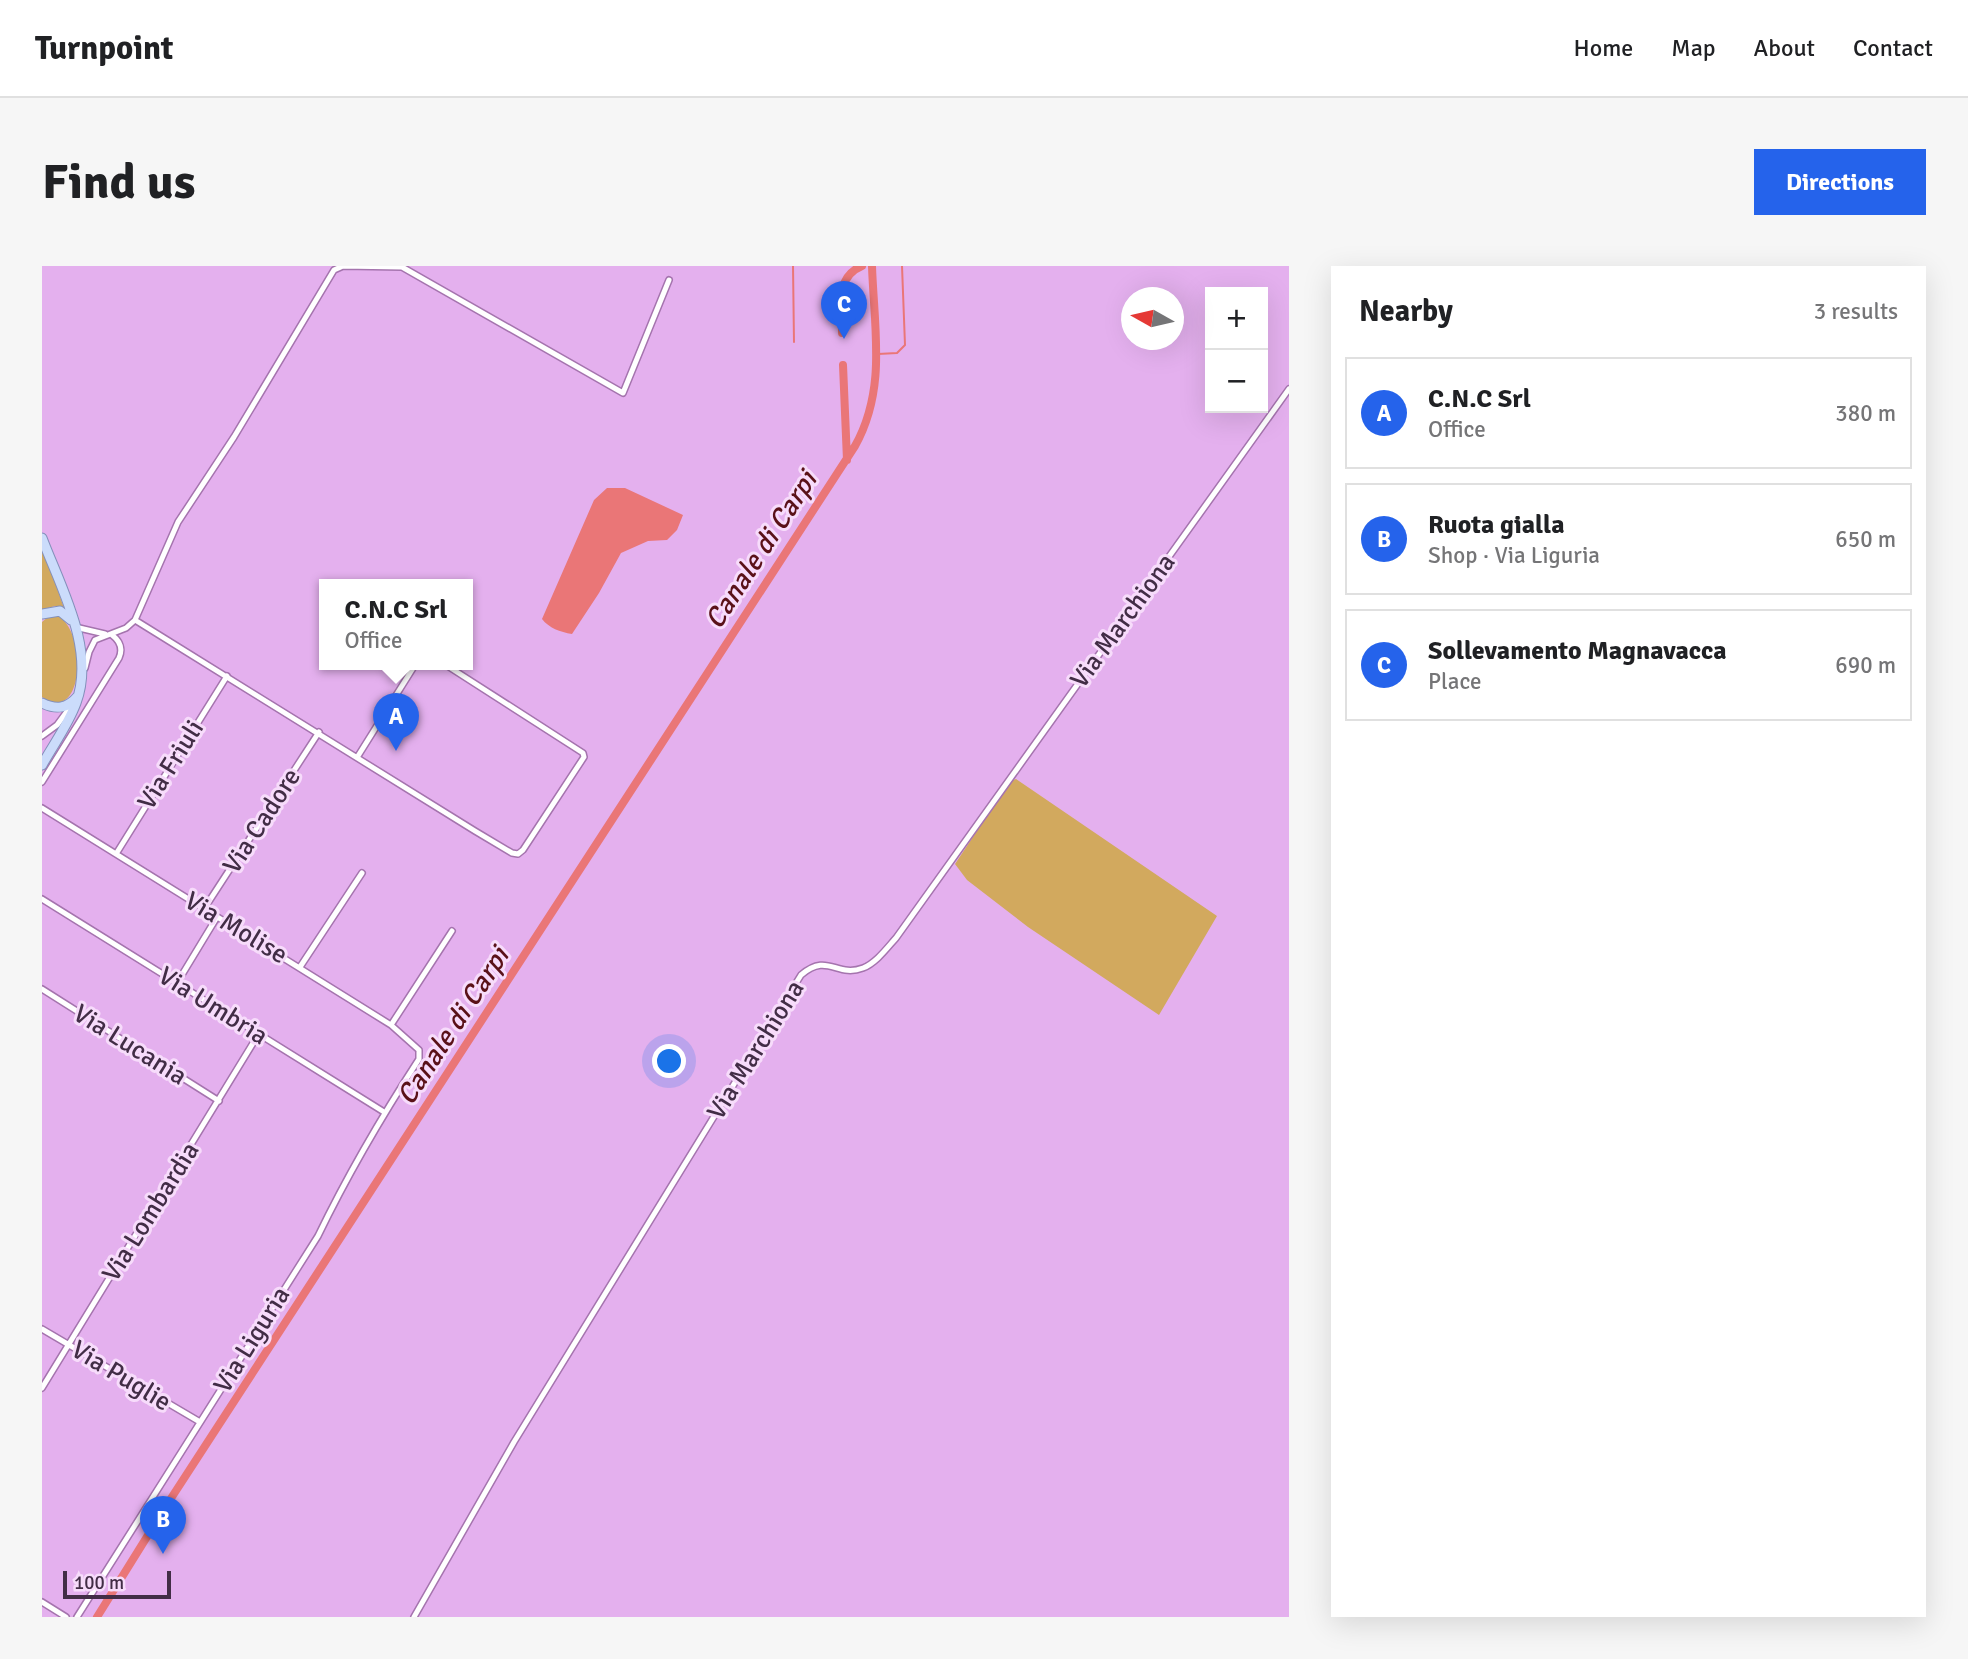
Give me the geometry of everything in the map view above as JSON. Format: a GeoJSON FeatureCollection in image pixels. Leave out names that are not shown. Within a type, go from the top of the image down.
{"type":"FeatureCollection","features":[{"type":"Feature","properties":{"kind":"main road"},"geometry":{"type":"LineString","coordinates":[[42,538],[75,625],[82,650],[84,673],[72,713],[42,765]]}},
{"type":"Feature","properties":{"kind":"main road"},"geometry":{"type":"LineString","coordinates":[[42,614],[60,611],[75,625]]}},
{"type":"Feature","properties":{"kind":"main road"},"geometry":{"type":"LineString","coordinates":[[42,702],[52,707],[63,707],[79,695]]}},
{"type":"Feature","properties":{"kind":"street"},"geometry":{"type":"LineString","coordinates":[[84,673],[92,644],[99,638],[125,628],[135,620],[178,522],[234,437],[334,270],[343,266],[402,267],[622,393],[669,280]]}},
{"type":"Feature","properties":{"kind":"street","name":"Via Marchiona"},"geometry":{"type":"LineString","coordinates":[[414,1617],[514,1442],[801,975],[813,965],[843,970],[863,968],[896,939],[1289,389]]}},
{"type":"Feature","properties":{"kind":"street"},"geometry":{"type":"LineString","coordinates":[[135,620],[517,854],[523,850],[584,757],[583,753],[454,670]]}},
{"type":"Feature","properties":{"kind":"street"},"geometry":{"type":"LineString","coordinates":[[42,782],[119,658],[121,647],[117,638],[75,625]]}},
{"type":"Feature","properties":{"kind":"street"},"geometry":{"type":"LineString","coordinates":[[358,756],[412,670]]}},
{"type":"Feature","properties":{"kind":"street","name":"Via Friuli"},"geometry":{"type":"LineString","coordinates":[[116,854],[227,676]]}},
{"type":"Feature","properties":{"kind":"street"},"geometry":{"type":"LineString","coordinates":[[42,736],[57,725],[79,695]]}},
{"type":"Feature","properties":{"kind":"street","name":"Via Cadore"},"geometry":{"type":"LineString","coordinates":[[204,909],[320,732]]}},
{"type":"Feature","properties":{"kind":"street","name":"Via Molise"},"geometry":{"type":"LineString","coordinates":[[42,808],[391,1025],[414,1043],[419,1050],[419,1059]]}},
{"type":"Feature","properties":{"kind":"street"},"geometry":{"type":"LineString","coordinates":[[300,967],[362,873]]}},
{"type":"Feature","properties":{"kind":"street","name":"Via Umbria"},"geometry":{"type":"LineString","coordinates":[[42,899],[384,1112]]}},
{"type":"Feature","properties":{"kind":"street"},"geometry":{"type":"LineString","coordinates":[[177,983],[217,917]]}},
{"type":"Feature","properties":{"kind":"street"},"geometry":{"type":"LineString","coordinates":[[391,1025],[452,931]]}},
{"type":"Feature","properties":{"kind":"street","name":"Via Lucania"},"geometry":{"type":"LineString","coordinates":[[42,989],[219,1101]]}},
{"type":"Feature","properties":{"kind":"street","name":"Via Lombardia"},"geometry":{"type":"LineString","coordinates":[[42,1388],[258,1035]]}},
{"type":"Feature","properties":{"kind":"street","name":"Via Liguria"},"geometry":{"type":"LineString","coordinates":[[77,1617],[318,1236],[343,1184],[384,1112],[419,1059]]}},
{"type":"Feature","properties":{"kind":"street","name":"Via Puglie"},"geometry":{"type":"LineString","coordinates":[[42,1329],[201,1422]]}},
{"type":"Feature","properties":{"kind":"street"},"geometry":{"type":"LineString","coordinates":[[42,1602],[66,1617]]}},
{"type":"Feature","properties":{"kind":"shaded area"},"geometry":{"type":"Polygon","coordinates":[[[607,488],[625,488],[683,515],[677,530],[667,540],[648,541],[621,553],[572,634],[563,632],[542,619],[594,500],[607,488]]]}},
{"type":"Feature","properties":{"kind":"shaded area"},"geometry":{"type":"Polygon","coordinates":[[[42,545],[64,608],[55,606],[42,610],[42,545]]]}},
{"type":"Feature","properties":{"kind":"shaded area"},"geometry":{"type":"Polygon","coordinates":[[[58,616],[68,626],[74,640],[77,674],[73,689],[66,699],[56,703],[42,697],[42,622],[48,617],[58,616]]]}},
{"type":"Feature","properties":{"kind":"shaded area"},"geometry":{"type":"Polygon","coordinates":[[[1016,779],[1217,916],[1159,1015],[1028,927],[967,880],[955,864],[1010,781],[1016,779]]]}},
{"type":"Feature","properties":{"kind":"waterway"},"geometry":{"type":"LineString","coordinates":[[793,266],[794,342]]}},
{"type":"Feature","properties":{"kind":"waterway","name":"Canale di Carpi"},"geometry":{"type":"LineString","coordinates":[[842,333],[843,286],[853,271],[862,266]]}},
{"type":"Feature","properties":{"kind":"waterway","name":"Canale di Carpi"},"geometry":{"type":"LineString","coordinates":[[97,1617],[168,1503],[855,446],[865,424],[875,380],[876,335],[872,266]]}},
{"type":"Feature","properties":{"kind":"waterway"},"geometry":{"type":"LineString","coordinates":[[878,354],[897,353],[905,345],[902,266]]}},
{"type":"Feature","properties":{"kind":"waterway","name":"Canale di Carpi"},"geometry":{"type":"LineString","coordinates":[[843,365],[847,460]]}},
{"type":"Feature","properties":{"kind":"place","name":"Sollevamento Magnavacca"},"geometry":{"type":"Point","coordinates":[844,339]}},
{"type":"Feature","properties":{"kind":"place","name":"C.N.C Srl"},"geometry":{"type":"Point","coordinates":[396,751]}},
{"type":"Feature","properties":{"kind":"place","name":"Ruota gialla"},"geometry":{"type":"Point","coordinates":[163,1554]}}]}
